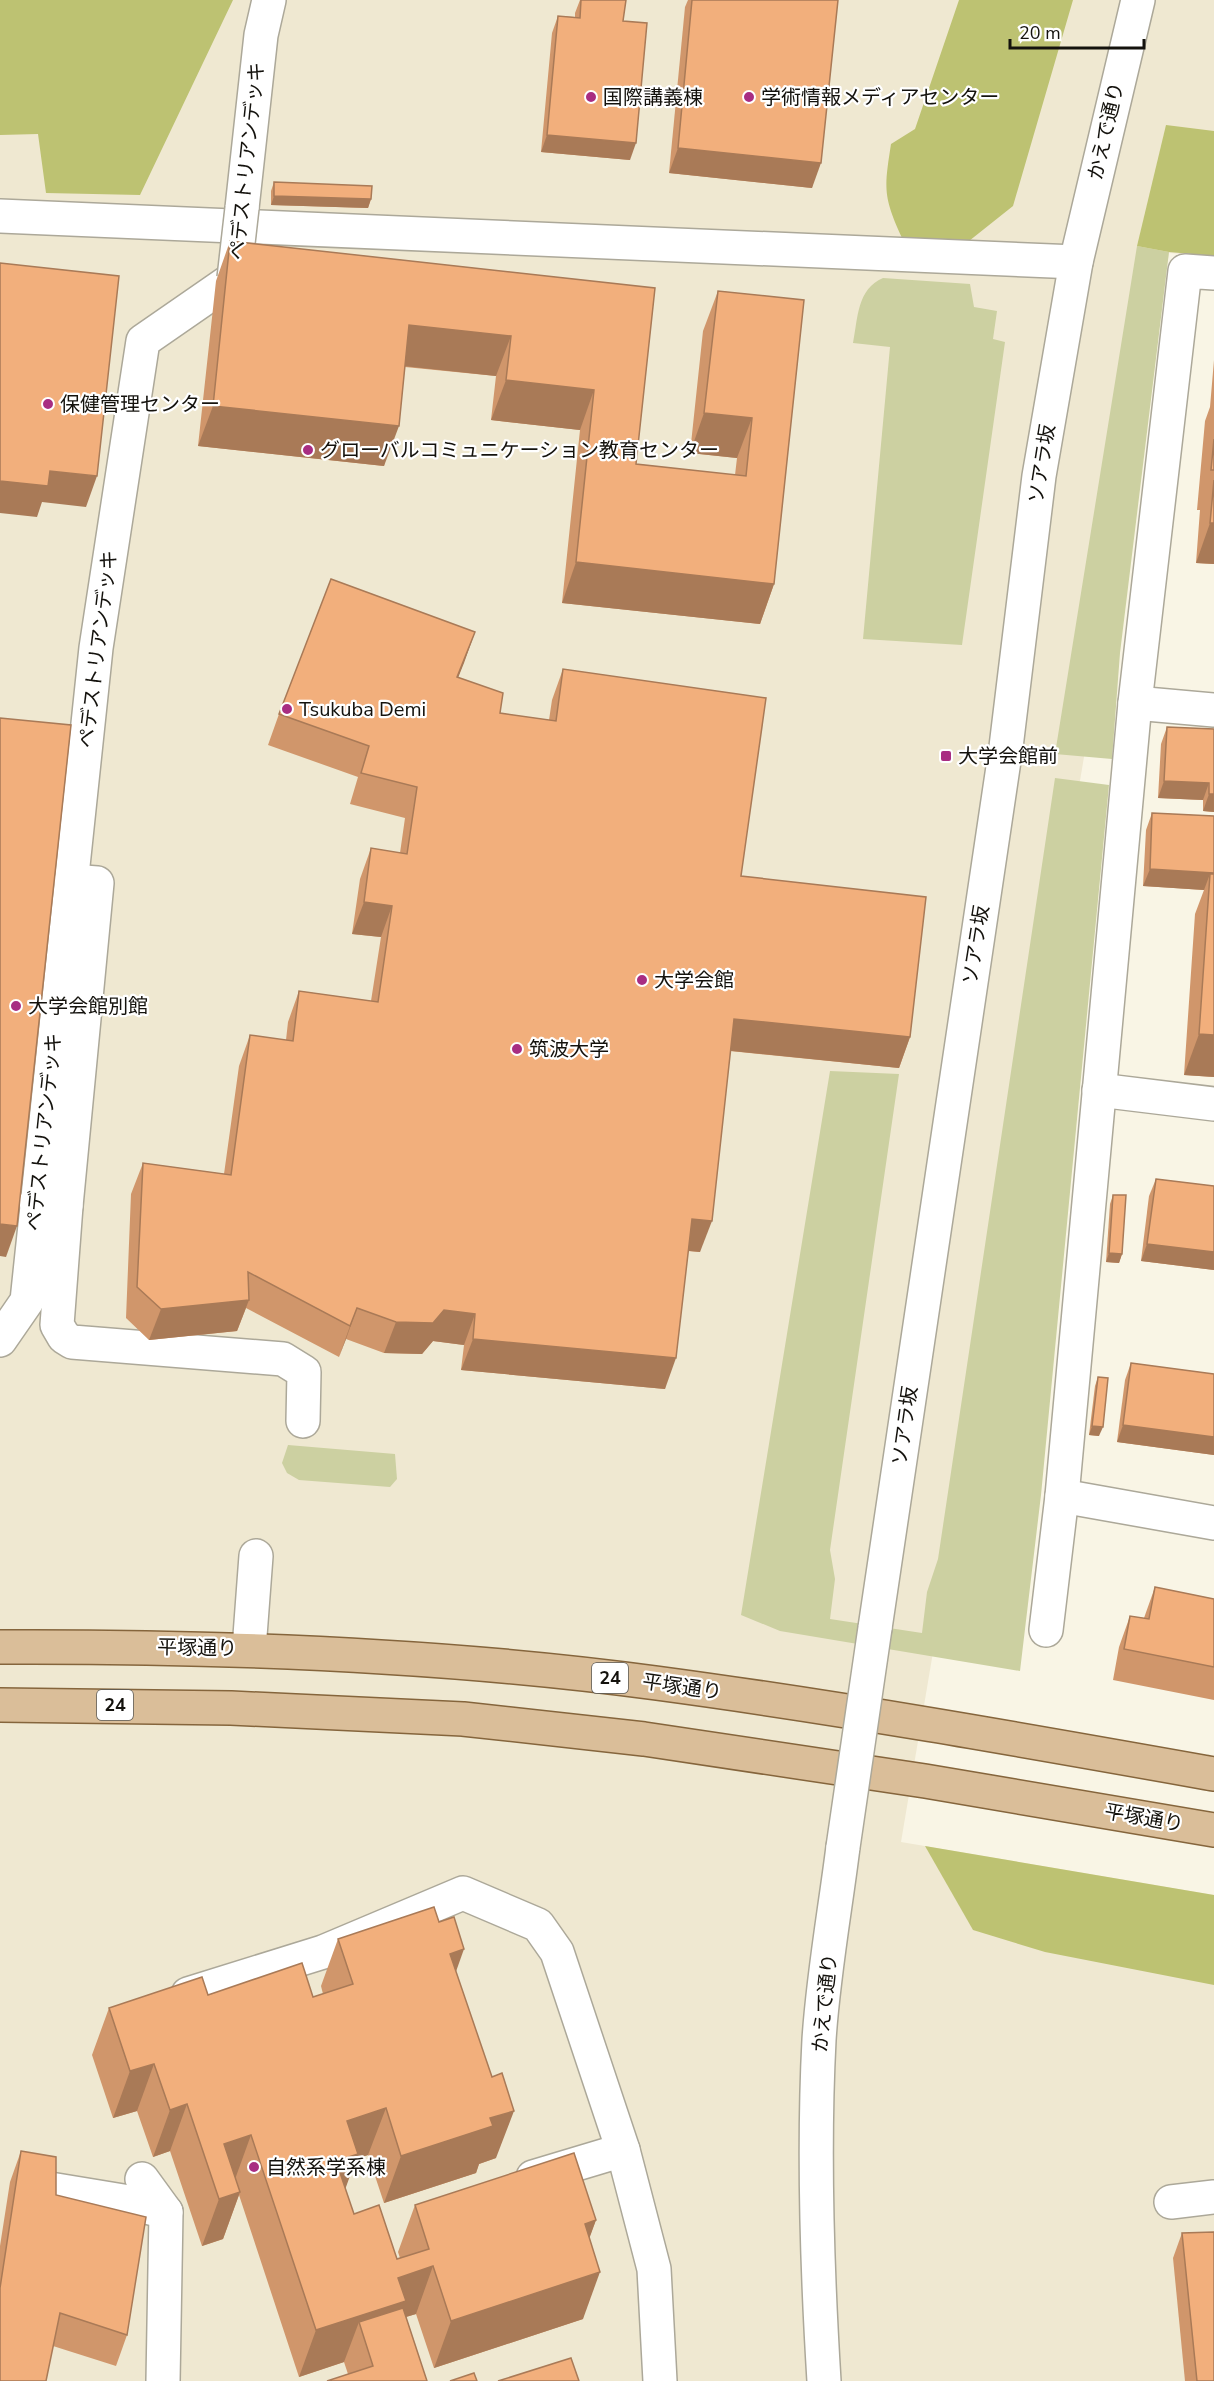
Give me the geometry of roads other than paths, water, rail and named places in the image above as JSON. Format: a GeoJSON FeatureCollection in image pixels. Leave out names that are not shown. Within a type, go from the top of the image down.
{"type":"FeatureCollection","features":[{"type":"Feature","properties":{"kind":"main road","name":"平塚通り"},"geometry":{"type":"LineString","coordinates":[[0,1647],[249,1649],[480,1664],[654,1683],[940,1725],[1214,1774]]}},
{"type":"Feature","properties":{"kind":"main road","name":"平塚通り"},"geometry":{"type":"LineString","coordinates":[[0,1705],[231,1708],[463,1719],[644,1739],[925,1781],[1214,1830]]}},
{"type":"Feature","properties":{"kind":"street","name":"ペデストリアンデッキ"},"geometry":{"type":"LineString","coordinates":[[0,1340],[27,1301],[51,1204],[64,953],[71,880],[96,648],[143,341],[234,278],[261,35],[269,0]]}},
{"type":"Feature","properties":{"kind":"street","name":"かえで通り"},"geometry":{"type":"LineString","coordinates":[[1076,262],[1138,0]]}},
{"type":"Feature","properties":{"kind":"street"},"geometry":{"type":"LineString","coordinates":[[0,216],[1076,262]]}},
{"type":"Feature","properties":{"kind":"street","name":"ソアラ坂"},"geometry":{"type":"LineString","coordinates":[[875,1628],[1006,747],[1039,476],[1076,262]]}},
{"type":"Feature","properties":{"kind":"street"},"geometry":{"type":"LineString","coordinates":[[1046,1630],[1062,1496],[1135,703],[1185,271],[1214,273]]}},
{"type":"Feature","properties":{"kind":"street"},"geometry":{"type":"LineString","coordinates":[[1135,703],[1214,710]]}},
{"type":"Feature","properties":{"kind":"street"},"geometry":{"type":"LineString","coordinates":[[71,880],[97,883],[51,1204],[57,1325],[64,1337],[72,1342],[283,1359],[304,1372],[303,1421]]}},
{"type":"Feature","properties":{"kind":"street"},"geometry":{"type":"LineString","coordinates":[[32,949],[64,953]]}},
{"type":"Feature","properties":{"kind":"street"},"geometry":{"type":"LineString","coordinates":[[1099,1090],[1214,1104]]}},
{"type":"Feature","properties":{"kind":"street"},"geometry":{"type":"LineString","coordinates":[[1062,1496],[1214,1523]]}},
{"type":"Feature","properties":{"kind":"street"},"geometry":{"type":"LineString","coordinates":[[249,1649],[256,1556]]}},
{"type":"Feature","properties":{"kind":"street","name":"かえで通り"},"geometry":{"type":"LineString","coordinates":[[824,2381],[816,2173],[819,2050],[843,1846],[875,1628]]}},
{"type":"Feature","properties":{"kind":"street"},"geometry":{"type":"LineString","coordinates":[[203,2036],[188,1994],[323,1952],[463,1893],[538,1925],[557,1952],[623,2150],[654,2269],[660,2381]]}},
{"type":"Feature","properties":{"kind":"street"},"geometry":{"type":"LineString","coordinates":[[502,2187],[623,2150]]}},
{"type":"Feature","properties":{"kind":"street"},"geometry":{"type":"LineString","coordinates":[[142,2179],[166,2212],[163,2381]]}},
{"type":"Feature","properties":{"kind":"street"},"geometry":{"type":"LineString","coordinates":[[44,2188],[123,2201],[166,2212]]}},
{"type":"Feature","properties":{"kind":"street"},"geometry":{"type":"LineString","coordinates":[[1171,2202],[1214,2197]]}},
{"type":"Feature","properties":{"kind":"place","name":"国際講義棟"},"geometry":{"type":"Point","coordinates":[591,97]}},
{"type":"Feature","properties":{"kind":"place","name":"学術情報メディアセンター"},"geometry":{"type":"Point","coordinates":[749,97]}},
{"type":"Feature","properties":{"kind":"place","name":"保健管理センター"},"geometry":{"type":"Point","coordinates":[48,404]}},
{"type":"Feature","properties":{"kind":"place","name":"グローバルコミュニケーション教育センター"},"geometry":{"type":"Point","coordinates":[308,450]}},
{"type":"Feature","properties":{"kind":"place","name":"Tsukuba Demi"},"geometry":{"type":"Point","coordinates":[287,709]}},
{"type":"Feature","properties":{"kind":"place","name":"大学会館前"},"geometry":{"type":"Point","coordinates":[946,756]}},
{"type":"Feature","properties":{"kind":"place","name":"大学会館"},"geometry":{"type":"Point","coordinates":[642,980]}},
{"type":"Feature","properties":{"kind":"place","name":"大学会館別館"},"geometry":{"type":"Point","coordinates":[16,1006]}},
{"type":"Feature","properties":{"kind":"place","name":"筑波大学"},"geometry":{"type":"Point","coordinates":[517,1049]}},
{"type":"Feature","properties":{"kind":"place","name":"自然系学系棟"},"geometry":{"type":"Point","coordinates":[254,2167]}}]}
